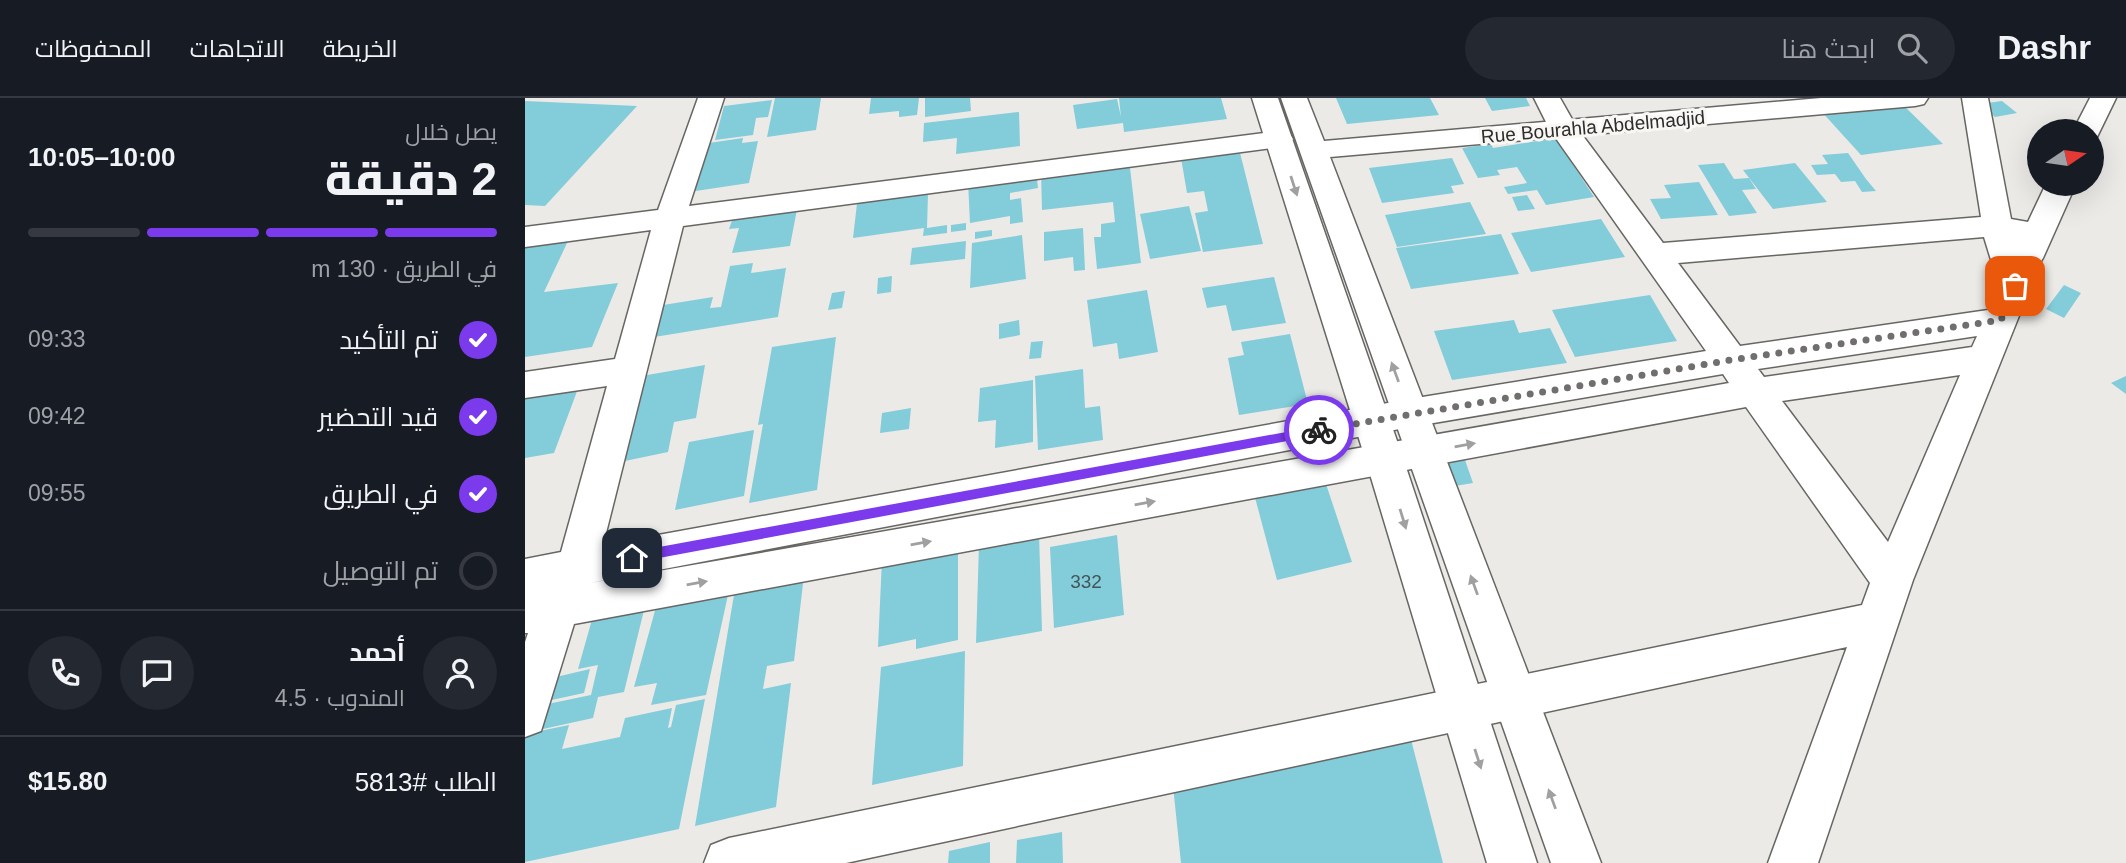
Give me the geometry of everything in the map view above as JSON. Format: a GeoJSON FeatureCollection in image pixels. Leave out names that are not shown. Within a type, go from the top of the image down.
{"type":"FeatureCollection","features":[{"type":"Feature","properties":{"kind":"street"},"geometry":{"type":"LineString","coordinates":[[525,715],[541,611],[577,568],[670,218],[711,98]]}},
{"type":"Feature","properties":{"kind":"street"},"geometry":{"type":"LineString","coordinates":[[1265,98],[1296,145],[1410,413],[1576,863]]}},
{"type":"Feature","properties":{"kind":"street"},"geometry":{"type":"LineString","coordinates":[[1294,98],[1296,145],[1370,421],[1512,863]]}},
{"type":"Feature","properties":{"kind":"street"},"geometry":{"type":"LineString","coordinates":[[1547,98],[1564,130],[1755,392],[1885,600]]}},
{"type":"Feature","properties":{"kind":"street","name":"Rue Bourahla Abdelmadjid"},"geometry":{"type":"LineString","coordinates":[[525,237],[1296,145],[1564,130],[1915,98]]}},
{"type":"Feature","properties":{"kind":"street"},"geometry":{"type":"LineString","coordinates":[[1975,98],[1996,208],[1996,226],[2008,303]]}},
{"type":"Feature","properties":{"kind":"street"},"geometry":{"type":"LineString","coordinates":[[2093,119],[2103,98]]}},
{"type":"Feature","properties":{"kind":"street"},"geometry":{"type":"LineString","coordinates":[[1793,863],[1885,600],[2055,196]]}},
{"type":"Feature","properties":{"kind":"street"},"geometry":{"type":"LineString","coordinates":[[1654,254],[1996,226],[2037,234]]}},
{"type":"Feature","properties":{"kind":"street"},"geometry":{"type":"LineString","coordinates":[[525,577],[1410,413],[1731,360],[2008,303]]}},
{"type":"Feature","properties":{"kind":"street"},"geometry":{"type":"LineString","coordinates":[[541,611],[1385,461],[1755,392],[1985,358]]}},
{"type":"Feature","properties":{"kind":"street"},"geometry":{"type":"LineString","coordinates":[[525,384],[629,370]]}},
{"type":"Feature","properties":{"kind":"street"},"geometry":{"type":"LineString","coordinates":[[729,863],[1515,697],[1885,600]]}},
{"type":"Feature","properties":{"kind":"building"},"geometry":{"type":"Polygon","coordinates":[[[775,98],[821,98],[816,130],[767,137],[775,98]]]}},
{"type":"Feature","properties":{"kind":"building"},"geometry":{"type":"Polygon","coordinates":[[[871,98],[919,98],[917,115],[899,117],[899,111],[869,114],[871,98]]]}},
{"type":"Feature","properties":{"kind":"building"},"geometry":{"type":"Polygon","coordinates":[[[925,98],[970,98],[971,111],[925,117],[925,98]]]}},
{"type":"Feature","properties":{"kind":"building"},"geometry":{"type":"Polygon","coordinates":[[[1119,98],[1221,98],[1227,119],[1124,132],[1123,123],[1077,129],[1073,105],[1117,99],[1121,117],[1119,98]]]}},
{"type":"Feature","properties":{"kind":"building"},"geometry":{"type":"Polygon","coordinates":[[[1336,98],[1430,98],[1439,115],[1347,124],[1336,98]]]}},
{"type":"Feature","properties":{"kind":"building"},"geometry":{"type":"Polygon","coordinates":[[[1485,98],[1526,98],[1530,106],[1492,111],[1485,98]]]}},
{"type":"Feature","properties":{"kind":"building"},"geometry":{"type":"Polygon","coordinates":[[[772,100],[768,117],[756,118],[753,135],[715,140],[724,106],[772,100]]]}},
{"type":"Feature","properties":{"kind":"building"},"geometry":{"type":"Polygon","coordinates":[[[525,101],[637,106],[545,206],[525,205],[525,101]]]}},
{"type":"Feature","properties":{"kind":"building"},"geometry":{"type":"Polygon","coordinates":[[[2002,101],[2017,113],[1995,117],[1980,104],[2002,101]]]}},
{"type":"Feature","properties":{"kind":"building"},"geometry":{"type":"Polygon","coordinates":[[[1900,102],[1943,144],[1861,155],[1821,111],[1900,102]]]}},
{"type":"Feature","properties":{"kind":"building"},"geometry":{"type":"Polygon","coordinates":[[[1019,112],[1020,146],[956,154],[957,138],[923,142],[924,123],[1019,112]]]}},
{"type":"Feature","properties":{"kind":"building"},"geometry":{"type":"Polygon","coordinates":[[[743,138],[742,143],[758,141],[749,183],[689,192],[702,144],[743,138]]]}},
{"type":"Feature","properties":{"kind":"building"},"geometry":{"type":"Polygon","coordinates":[[[1556,138],[1594,197],[1546,205],[1537,190],[1508,194],[1504,187],[1527,183],[1517,167],[1497,170],[1500,175],[1478,178],[1462,148],[1491,144],[1493,148],[1556,138]]]}},
{"type":"Feature","properties":{"kind":"building"},"geometry":{"type":"Polygon","coordinates":[[[1238,145],[1263,244],[1203,252],[1195,213],[1208,211],[1204,191],[1187,193],[1180,152],[1238,145]]]}},
{"type":"Feature","properties":{"kind":"building"},"geometry":{"type":"Polygon","coordinates":[[[1848,153],[1876,191],[1862,192],[1855,181],[1841,182],[1835,174],[1817,175],[1811,165],[1828,164],[1822,155],[1848,153]]]}},
{"type":"Feature","properties":{"kind":"building"},"geometry":{"type":"Polygon","coordinates":[[[1452,158],[1464,184],[1451,186],[1454,193],[1382,203],[1369,168],[1452,158]]]}},
{"type":"Feature","properties":{"kind":"building"},"geometry":{"type":"Polygon","coordinates":[[[1129,159],[1141,263],[1097,269],[1094,237],[1101,237],[1101,224],[1115,222],[1113,202],[1042,210],[1041,171],[1129,159]]]}},
{"type":"Feature","properties":{"kind":"building"},"geometry":{"type":"Polygon","coordinates":[[[1724,163],[1734,179],[1749,178],[1756,189],[1742,190],[1757,213],[1729,216],[1698,165],[1724,163]]]}},
{"type":"Feature","properties":{"kind":"building"},"geometry":{"type":"Polygon","coordinates":[[[1795,163],[1827,202],[1773,209],[1743,170],[1795,163]]]}},
{"type":"Feature","properties":{"kind":"building"},"geometry":{"type":"Polygon","coordinates":[[[1036,171],[1038,188],[1010,193],[1010,200],[1021,198],[1023,222],[1010,224],[1010,216],[970,223],[968,181],[1036,171]]]}},
{"type":"Feature","properties":{"kind":"building"},"geometry":{"type":"Polygon","coordinates":[[[1699,182],[1718,215],[1661,219],[1650,199],[1671,198],[1664,185],[1699,182]]]}},
{"type":"Feature","properties":{"kind":"building"},"geometry":{"type":"Polygon","coordinates":[[[910,187],[909,197],[928,194],[927,228],[947,225],[947,233],[923,236],[924,228],[853,238],[858,195],[910,187]]]}},
{"type":"Feature","properties":{"kind":"building"},"geometry":{"type":"Polygon","coordinates":[[[1527,195],[1535,209],[1518,211],[1512,197],[1527,195]]]}},
{"type":"Feature","properties":{"kind":"building"},"geometry":{"type":"Polygon","coordinates":[[[1470,202],[1486,234],[1397,247],[1385,215],[1470,202]]]}},
{"type":"Feature","properties":{"kind":"building"},"geometry":{"type":"Polygon","coordinates":[[[798,204],[790,246],[732,253],[739,228],[729,229],[735,212],[798,204]]]}},
{"type":"Feature","properties":{"kind":"building"},"geometry":{"type":"Polygon","coordinates":[[[1189,206],[1201,251],[1150,259],[1140,214],[1189,206]]]}},
{"type":"Feature","properties":{"kind":"building"},"geometry":{"type":"Polygon","coordinates":[[[1601,219],[1625,257],[1531,272],[1511,233],[1601,219]]]}},
{"type":"Feature","properties":{"kind":"building"},"geometry":{"type":"Polygon","coordinates":[[[966,223],[966,230],[951,232],[951,225],[966,223]]]}},
{"type":"Feature","properties":{"kind":"building"},"geometry":{"type":"Polygon","coordinates":[[[1083,228],[1085,270],[1074,271],[1073,257],[1044,261],[1044,232],[1083,228]]]}},
{"type":"Feature","properties":{"kind":"building"},"geometry":{"type":"Polygon","coordinates":[[[992,230],[992,236],[975,239],[975,232],[992,230]]]}},
{"type":"Feature","properties":{"kind":"building"},"geometry":{"type":"Polygon","coordinates":[[[1501,234],[1519,274],[1411,289],[1396,248],[1501,234]]]}},
{"type":"Feature","properties":{"kind":"building"},"geometry":{"type":"Polygon","coordinates":[[[1022,235],[1026,279],[970,288],[972,243],[1022,235]]]}},
{"type":"Feature","properties":{"kind":"building"},"geometry":{"type":"Polygon","coordinates":[[[568,241],[544,292],[618,283],[592,347],[525,357],[525,246],[568,241]]]}},
{"type":"Feature","properties":{"kind":"building"},"geometry":{"type":"Polygon","coordinates":[[[966,241],[965,259],[910,265],[912,248],[966,241]]]}},
{"type":"Feature","properties":{"kind":"building"},"geometry":{"type":"Polygon","coordinates":[[[753,263],[751,273],[786,268],[778,317],[648,338],[657,306],[713,297],[710,308],[721,307],[730,266],[753,263]]]}},
{"type":"Feature","properties":{"kind":"building"},"geometry":{"type":"Polygon","coordinates":[[[892,276],[891,292],[877,294],[878,278],[892,276]]]}},
{"type":"Feature","properties":{"kind":"building"},"geometry":{"type":"Polygon","coordinates":[[[1274,277],[1286,323],[1232,331],[1226,305],[1207,308],[1202,288],[1274,277]]]}},
{"type":"Feature","properties":{"kind":"building"},"geometry":{"type":"Polygon","coordinates":[[[2064,285],[2081,293],[2064,318],[2046,309],[2064,285]]]}},
{"type":"Feature","properties":{"kind":"building"},"geometry":{"type":"Polygon","coordinates":[[[1147,290],[1158,352],[1119,359],[1117,343],[1093,347],[1087,300],[1147,290]]]}},
{"type":"Feature","properties":{"kind":"building"},"geometry":{"type":"Polygon","coordinates":[[[845,291],[842,308],[828,310],[832,293],[845,291]]]}},
{"type":"Feature","properties":{"kind":"building"},"geometry":{"type":"Polygon","coordinates":[[[1650,295],[1677,341],[1575,357],[1552,310],[1650,295]]]}},
{"type":"Feature","properties":{"kind":"building"},"geometry":{"type":"Polygon","coordinates":[[[1019,320],[1020,335],[999,339],[999,324],[1019,320]]]}},
{"type":"Feature","properties":{"kind":"building"},"geometry":{"type":"Polygon","coordinates":[[[1514,320],[1519,333],[1550,328],[1567,363],[1452,380],[1434,331],[1514,320]]]}},
{"type":"Feature","properties":{"kind":"building"},"geometry":{"type":"Polygon","coordinates":[[[1290,334],[1308,404],[1239,415],[1228,358],[1244,355],[1241,342],[1290,334]]]}},
{"type":"Feature","properties":{"kind":"building"},"geometry":{"type":"Polygon","coordinates":[[[836,337],[817,490],[749,503],[763,424],[758,425],[772,347],[836,337]]]}},
{"type":"Feature","properties":{"kind":"building"},"geometry":{"type":"Polygon","coordinates":[[[1043,341],[1041,358],[1029,359],[1031,342],[1043,341]]]}},
{"type":"Feature","properties":{"kind":"building"},"geometry":{"type":"Polygon","coordinates":[[[705,365],[696,418],[674,422],[668,452],[625,461],[630,441],[614,444],[630,378],[705,365]]]}},
{"type":"Feature","properties":{"kind":"building"},"geometry":{"type":"Polygon","coordinates":[[[1083,369],[1085,408],[1100,406],[1103,440],[1038,450],[1035,376],[1083,369]]]}},
{"type":"Feature","properties":{"kind":"building"},"geometry":{"type":"Polygon","coordinates":[[[2126,376],[2126,394],[2111,383],[2126,376]]]}},
{"type":"Feature","properties":{"kind":"building"},"geometry":{"type":"Polygon","coordinates":[[[1033,380],[1033,442],[995,448],[996,420],[978,422],[980,388],[1033,380]]]}},
{"type":"Feature","properties":{"kind":"building"},"geometry":{"type":"Polygon","coordinates":[[[579,386],[554,453],[525,458],[525,394],[579,386]]]}},
{"type":"Feature","properties":{"kind":"building"},"geometry":{"type":"Polygon","coordinates":[[[911,408],[909,429],[880,433],[882,413],[911,408]]]}},
{"type":"Feature","properties":{"kind":"building"},"geometry":{"type":"Polygon","coordinates":[[[754,430],[744,496],[675,510],[689,442],[754,430]]]}},
{"type":"Feature","properties":{"kind":"building"},"geometry":{"type":"Polygon","coordinates":[[[1465,460],[1473,483],[1443,488],[1436,465],[1465,460]]]}},
{"type":"Feature","properties":{"kind":"building"},"geometry":{"type":"Polygon","coordinates":[[[1323,475],[1352,562],[1277,580],[1253,490],[1323,475]]]}},
{"type":"Feature","properties":{"kind":"building"},"geometry":{"type":"Polygon","coordinates":[[[1039,534],[1042,631],[976,643],[979,544],[1039,534]]]}},
{"type":"Feature","properties":{"kind":"building"},"geometry":{"type":"Polygon","coordinates":[[[1117,535],[1124,615],[1054,628],[1050,547],[1117,535]]]}},
{"type":"Feature","properties":{"kind":"building"},"geometry":{"type":"Polygon","coordinates":[[[958,544],[958,640],[916,649],[916,639],[878,647],[882,559],[958,544]]]}},
{"type":"Feature","properties":{"kind":"building"},"geometry":{"type":"Polygon","coordinates":[[[804,575],[794,661],[767,666],[763,689],[791,683],[776,807],[695,826],[735,589],[804,575]]]}},
{"type":"Feature","properties":{"kind":"building"},"geometry":{"type":"Polygon","coordinates":[[[728,595],[706,695],[651,705],[657,683],[634,687],[656,607],[728,595]]]}},
{"type":"Feature","properties":{"kind":"building"},"geometry":{"type":"Polygon","coordinates":[[[645,606],[624,692],[598,697],[593,718],[525,733],[533,707],[591,695],[598,665],[578,669],[593,616],[645,606]]]}},
{"type":"Feature","properties":{"kind":"building"},"geometry":{"type":"Polygon","coordinates":[[[965,651],[963,766],[872,785],[881,667],[965,651]]]}},
{"type":"Feature","properties":{"kind":"building"},"geometry":{"type":"Polygon","coordinates":[[[590,669],[584,693],[533,704],[539,681],[590,669]]]}},
{"type":"Feature","properties":{"kind":"building"},"geometry":{"type":"Polygon","coordinates":[[[705,699],[679,829],[525,862],[525,734],[569,725],[562,749],[620,737],[625,718],[672,708],[668,728],[671,727],[676,705],[705,699]]]}},
{"type":"Feature","properties":{"kind":"building"},"geometry":{"type":"Polygon","coordinates":[[[1408,728],[1443,863],[1181,863],[1172,776],[1408,728]]]}},
{"type":"Feature","properties":{"kind":"building"},"geometry":{"type":"Polygon","coordinates":[[[1062,832],[1063,863],[1016,863],[1017,840],[1062,832]]]}},
{"type":"Feature","properties":{"kind":"building"},"geometry":{"type":"Polygon","coordinates":[[[990,842],[990,863],[948,863],[949,851],[990,842]]]}},
{"type":"Feature","properties":{"kind":"way so far"},"geometry":{"type":"LineString","coordinates":[[1319,430],[1731,360],[2001,320],[2015,286]]}},
{"type":"Feature","properties":{"kind":"route"},"geometry":{"type":"LineString","coordinates":[[632,558],[1319,430]]}}]}
